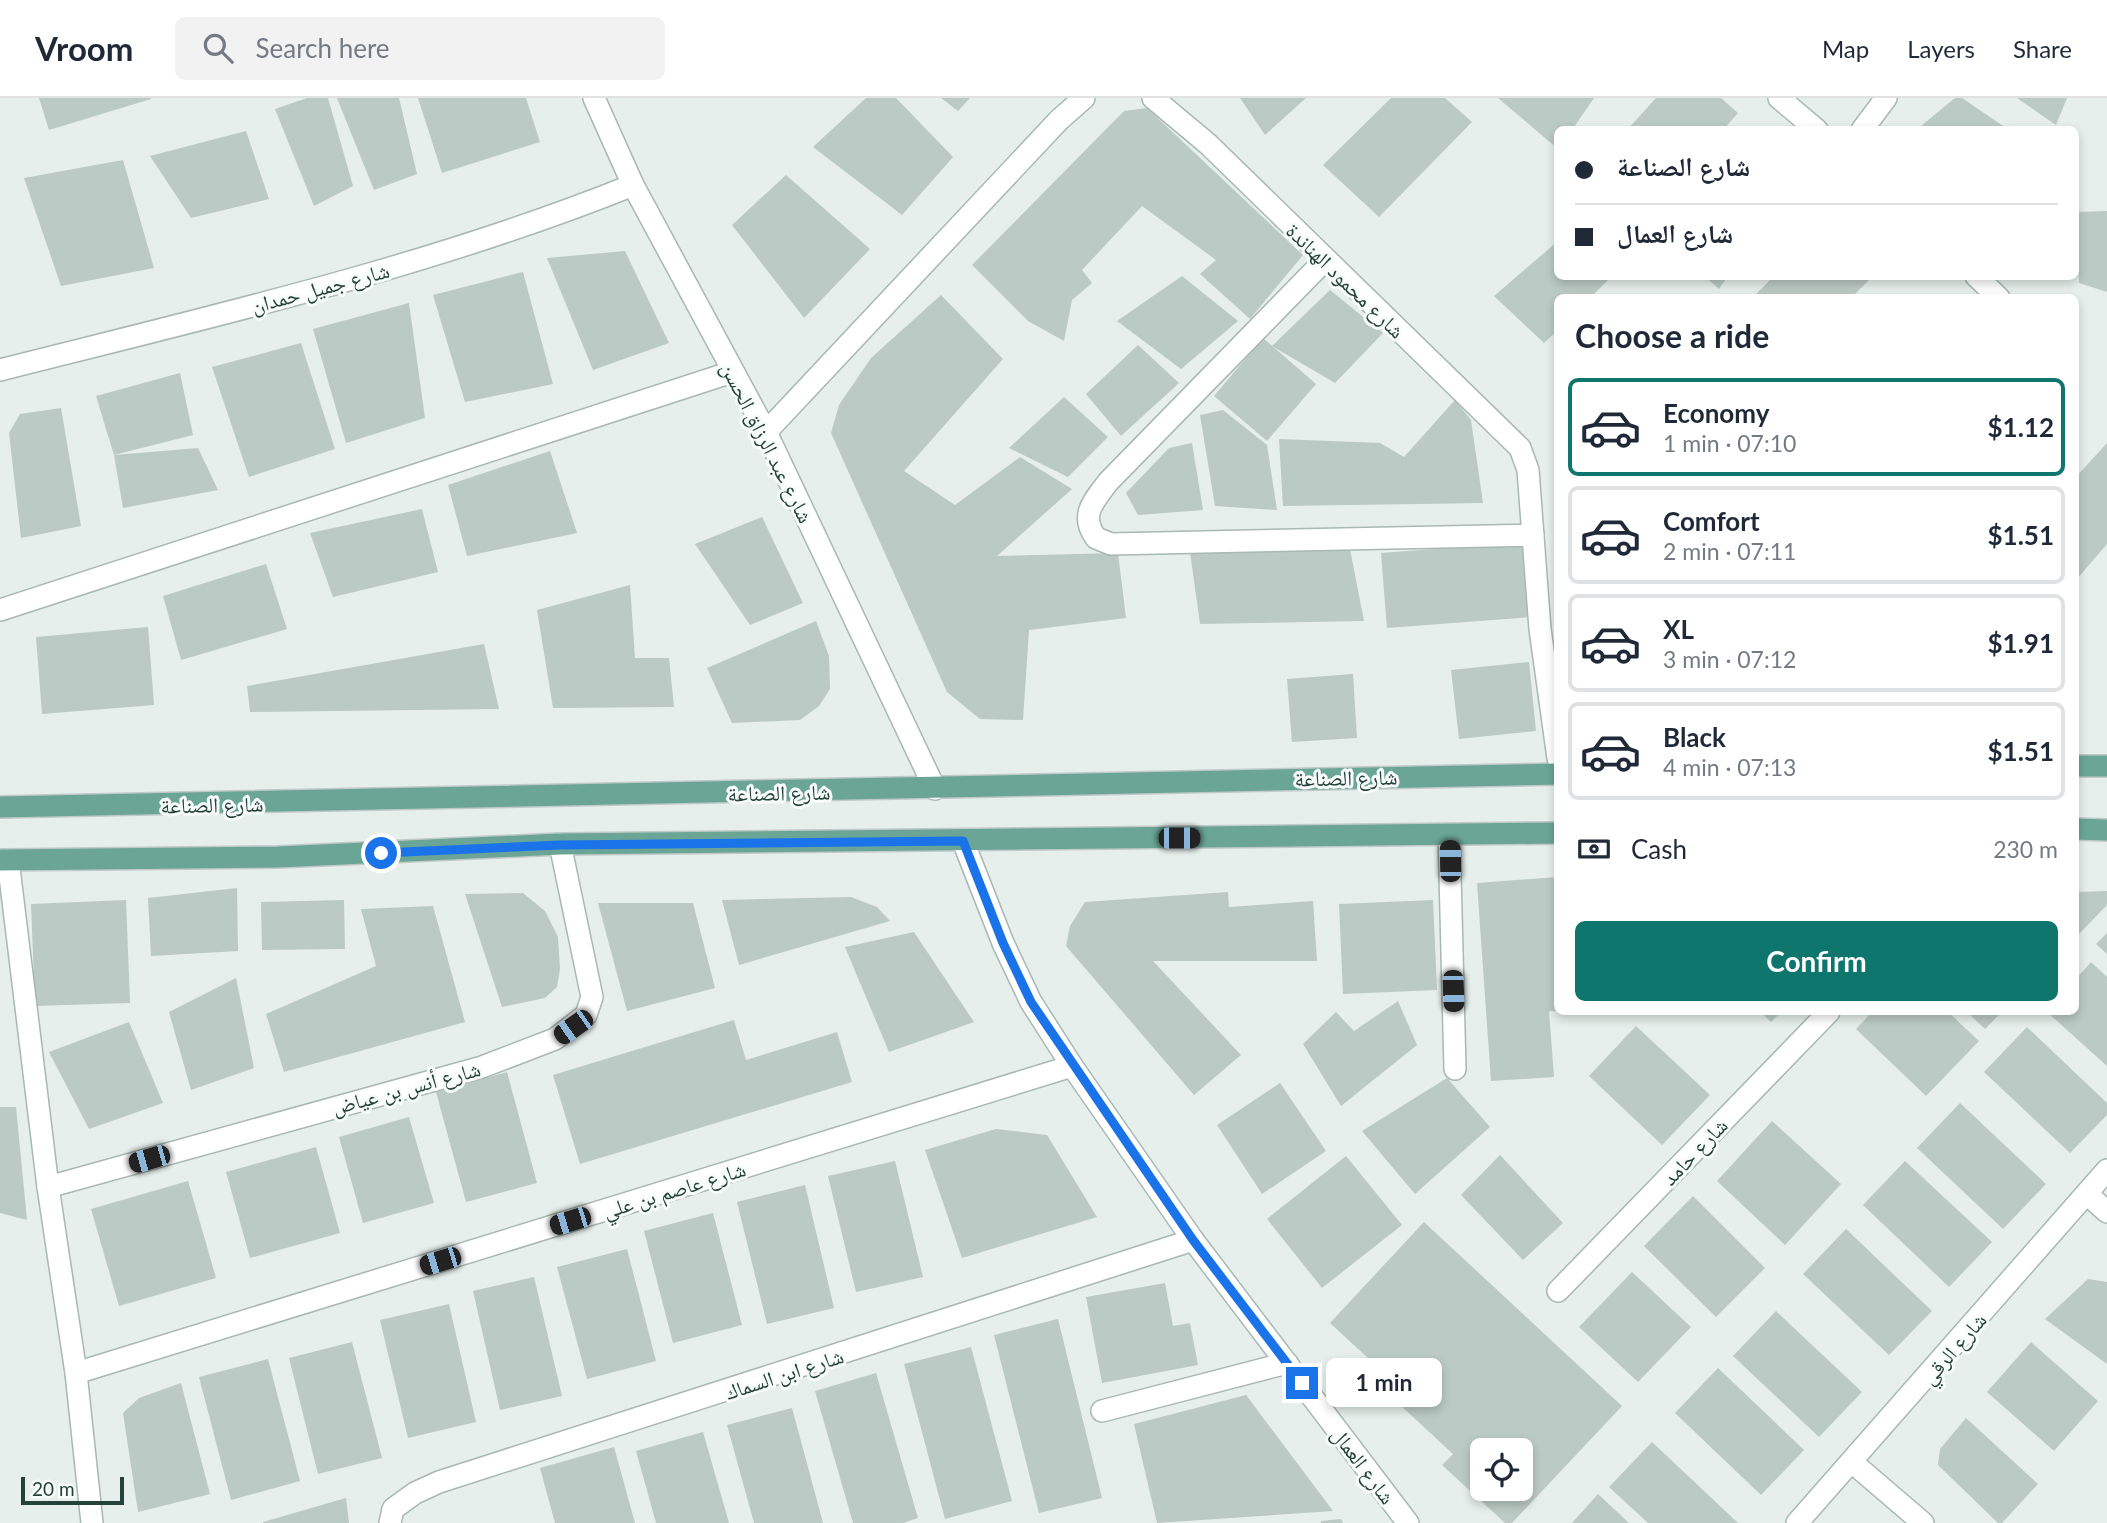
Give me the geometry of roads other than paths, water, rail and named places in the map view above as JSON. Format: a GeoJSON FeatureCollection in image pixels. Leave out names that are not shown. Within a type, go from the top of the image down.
{"type":"FeatureCollection","features":[{"type":"Feature","properties":{"kind":"main road"},"geometry":{"type":"LineString","coordinates":[[2079,766],[2107,766]]}},
{"type":"Feature","properties":{"kind":"main road","name":"شارع الصناعة"},"geometry":{"type":"LineString","coordinates":[[0,807],[935,789],[1116,781],[1554,774]]}},
{"type":"Feature","properties":{"kind":"main road"},"geometry":{"type":"LineString","coordinates":[[2079,829],[2107,830]]}},
{"type":"Feature","properties":{"kind":"main road"},"geometry":{"type":"LineString","coordinates":[[4,860],[278,857],[560,845],[1554,833]]}},
{"type":"Feature","properties":{"kind":"street","name":"شارع عبد الرزاق الحسن"},"geometry":{"type":"LineString","coordinates":[[594,98],[633,185],[766,432],[935,789]]}},
{"type":"Feature","properties":{"kind":"street","name":"شارع محمود الهناندة"},"geometry":{"type":"LineString","coordinates":[[1153,98],[1208,144],[1520,448],[1528,470],[1532,535]]}},
{"type":"Feature","properties":{"kind":"street"},"geometry":{"type":"LineString","coordinates":[[1779,98],[1812,126]]}},
{"type":"Feature","properties":{"kind":"street"},"geometry":{"type":"LineString","coordinates":[[1865,126],[1886,98]]}},
{"type":"Feature","properties":{"kind":"street"},"geometry":{"type":"LineString","coordinates":[[766,432],[1076,100]]}},
{"type":"Feature","properties":{"kind":"street","name":"شارع جميل حمدان"},"geometry":{"type":"LineString","coordinates":[[0,370],[300,294],[425,258],[540,222],[633,185]]}},
{"type":"Feature","properties":{"kind":"street"},"geometry":{"type":"LineString","coordinates":[[1325,260],[1108,482],[1090,505],[1087,517],[1096,538],[1111,544],[1532,535],[1549,629],[1554,701]]}},
{"type":"Feature","properties":{"kind":"street"},"geometry":{"type":"LineString","coordinates":[[1980,280],[1995,294]]}},
{"type":"Feature","properties":{"kind":"street"},"geometry":{"type":"LineString","coordinates":[[0,610],[732,372]]}},
{"type":"Feature","properties":{"kind":"street"},"geometry":{"type":"LineString","coordinates":[[1449,835],[1455,1069]]}},
{"type":"Feature","properties":{"kind":"street","name":"شارع العمال"},"geometry":{"type":"LineString","coordinates":[[963,841],[1003,943],[1031,1002],[1072,1066],[1193,1240],[1408,1523]]}},
{"type":"Feature","properties":{"kind":"street","name":"شارع أنس بن عياض"},"geometry":{"type":"LineString","coordinates":[[48,1187],[482,1067],[555,1039],[586,1015],[592,998],[560,845]]}},
{"type":"Feature","properties":{"kind":"street"},"geometry":{"type":"LineString","coordinates":[[4,860],[76,1373],[92,1523]]}},
{"type":"Feature","properties":{"kind":"street","name":"شارع حامد"},"geometry":{"type":"LineString","coordinates":[[1559,1291],[1826,1015]]}},
{"type":"Feature","properties":{"kind":"street","name":"شارع عاصم بن علي"},"geometry":{"type":"LineString","coordinates":[[76,1373],[1072,1066]]}},
{"type":"Feature","properties":{"kind":"street","name":"شارع الرقي"},"geometry":{"type":"LineString","coordinates":[[1797,1523],[1853,1463],[2107,1170]]}},
{"type":"Feature","properties":{"kind":"street"},"geometry":{"type":"LineString","coordinates":[[2087,1194],[2107,1212]]}},
{"type":"Feature","properties":{"kind":"street","name":"شارع ابن السماك"},"geometry":{"type":"LineString","coordinates":[[390,1523],[393,1509],[415,1493],[439,1482],[1193,1240]]}},
{"type":"Feature","properties":{"kind":"street"},"geometry":{"type":"LineString","coordinates":[[1102,1411],[1287,1363]]}},
{"type":"Feature","properties":{"kind":"street"},"geometry":{"type":"LineString","coordinates":[[1853,1463],[1923,1523]]}}]}
